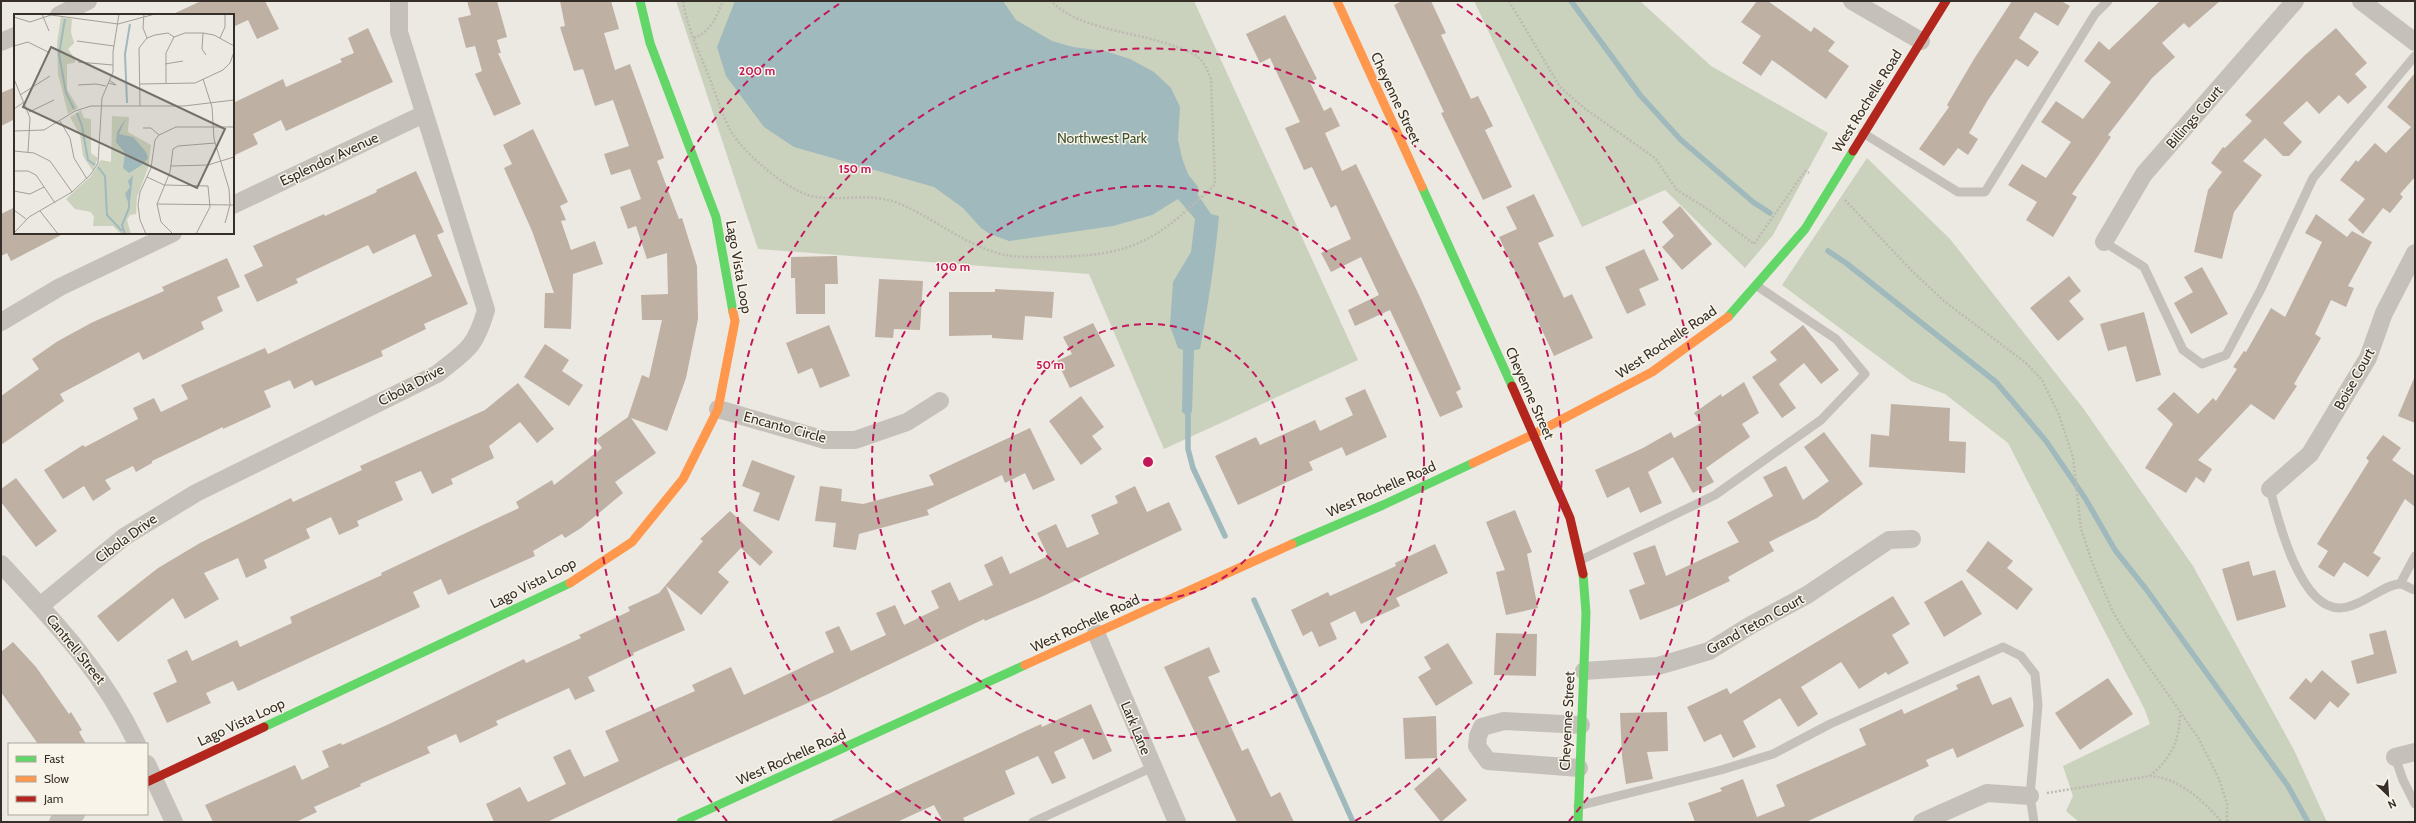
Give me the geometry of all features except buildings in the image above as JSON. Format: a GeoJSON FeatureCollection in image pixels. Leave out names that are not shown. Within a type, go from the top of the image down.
{"type":"FeatureCollection","features":[{"type":"Feature","properties":{"kind":"street"},"geometry":{"type":"LineString","coordinates":[[61,14],[88,1]]}},
{"type":"Feature","properties":{"kind":"street","name":"Cibola Drive"},"geometry":{"type":"LineString","coordinates":[[40,606],[124,537],[160,513],[196,493],[437,374],[469,349],[479,334],[486,310],[399,32],[399,1]]}},
{"type":"Feature","properties":{"kind":"street","name":"Lago Vista Loop"},"geometry":{"type":"LineString","coordinates":[[149,775],[573,581],[632,542],[683,479],[718,408],[735,321],[729,278],[716,217],[689,142],[650,43],[640,1]]}},
{"type":"Feature","properties":{"kind":"street","name":"Cheyenne Street"},"geometry":{"type":"LineString","coordinates":[[1336,1],[1534,434],[1570,518],[1581,560],[1586,612],[1577,806],[1578,822]]}},
{"type":"Feature","properties":{"kind":"street"},"geometry":{"type":"LineString","coordinates":[[1852,1],[1921,41]]}},
{"type":"Feature","properties":{"kind":"street","name":"West Rochelle Road"},"geometry":{"type":"LineString","coordinates":[[681,822],[1270,553],[1383,505],[1534,434],[1652,372],[1726,319],[1757,286],[1805,229],[1946,1]]}},
{"type":"Feature","properties":{"kind":"street","name":"Billings Court"},"geometry":{"type":"LineString","coordinates":[[2104,242],[2144,174],[2295,1]]}},
{"type":"Feature","properties":{"kind":"street"},"geometry":{"type":"LineString","coordinates":[[2361,1],[2415,42]]}},
{"type":"Feature","properties":{"kind":"street"},"geometry":{"type":"LineString","coordinates":[[1,42],[14,36]]}},
{"type":"Feature","properties":{"kind":"street","name":"Esplendor Avenue"},"geometry":{"type":"LineString","coordinates":[[234,205],[424,114]]}},
{"type":"Feature","properties":{"kind":"street"},"geometry":{"type":"LineString","coordinates":[[1,322],[60,287],[171,234]]}},
{"type":"Feature","properties":{"kind":"street","name":"Boise Court"},"geometry":{"type":"LineString","coordinates":[[2270,489],[2310,454],[2314,448],[2368,358],[2384,313],[2415,253]]}},
{"type":"Feature","properties":{"kind":"street","name":"Encanto Circle"},"geometry":{"type":"LineString","coordinates":[[718,408],[825,440],[855,440],[907,422],[940,401]]}},
{"type":"Feature","properties":{"kind":"street","name":"Grand Teton Court"},"geometry":{"type":"LineString","coordinates":[[1584,671],[1658,666],[1709,652],[1751,624],[1807,595],[1889,540],[1912,539]]}},
{"type":"Feature","properties":{"kind":"street","name":"Cantrell Street"},"geometry":{"type":"LineString","coordinates":[[1,564],[40,606],[94,670],[109,692],[136,743]]}},
{"type":"Feature","properties":{"kind":"street","name":"Lark Lane"},"geometry":{"type":"LineString","coordinates":[[1096,633],[1176,822]]}},
{"type":"Feature","properties":{"kind":"street"},"geometry":{"type":"LineString","coordinates":[[1579,768],[1488,761],[1477,746],[1478,736],[1482,727],[1504,721],[1581,725]]}},
{"type":"Feature","properties":{"kind":"street"},"geometry":{"type":"LineString","coordinates":[[2395,757],[2415,752]]}},
{"type":"Feature","properties":{"kind":"street"},"geometry":{"type":"LineString","coordinates":[[149,775],[174,822]]}},
{"type":"Feature","properties":{"kind":"street"},"geometry":{"type":"LineString","coordinates":[[1922,822],[1987,793],[2030,796]]}},
{"type":"Feature","properties":{"kind":"street"},"geometry":{"type":"LineString","coordinates":[[58,822],[74,815]]}},
{"type":"Feature","properties":{"kind":"lane"},"geometry":{"type":"LineString","coordinates":[[1864,133],[1958,192],[1985,192],[2095,14],[2108,1]]}},
{"type":"Feature","properties":{"kind":"lane"},"geometry":{"type":"LineString","coordinates":[[2104,242],[2144,266],[2183,350],[2202,364],[2226,355],[2261,289],[2313,178],[2415,56]]}},
{"type":"Feature","properties":{"kind":"lane"},"geometry":{"type":"LineString","coordinates":[[1581,560],[1715,495],[1821,420],[1865,374],[1836,339],[1757,286]]}},
{"type":"Feature","properties":{"kind":"lane"},"geometry":{"type":"LineString","coordinates":[[2270,489],[2285,544],[2311,592],[2322,604],[2340,608],[2367,600],[2386,588],[2400,584],[2415,590]]}},
{"type":"Feature","properties":{"kind":"lane"},"geometry":{"type":"LineString","coordinates":[[2400,584],[2415,556]]}},
{"type":"Feature","properties":{"kind":"lane"},"geometry":{"type":"LineString","coordinates":[[1577,806],[1721,770],[1773,754],[1830,724],[2003,647],[2021,656],[2035,674],[2038,705],[2030,796],[2034,822]]}},
{"type":"Feature","properties":{"kind":"lane"},"geometry":{"type":"LineString","coordinates":[[2395,757],[2403,780],[2415,804]]}},
{"type":"Feature","properties":{"kind":"lane"},"geometry":{"type":"LineString","coordinates":[[1033,822],[1153,767]]}},
{"type":"Feature","properties":{"kind":"path"},"geometry":{"type":"LineString","coordinates":[[683,1],[694,38],[733,134],[764,166],[798,192],[816,197],[864,196],[893,201],[915,211],[980,247],[993,252],[1032,257],[1085,256],[1118,251],[1150,239],[1179,217],[1215,184],[1211,121],[1211,79],[1202,60],[1194,54],[1167,43],[1082,20],[1062,11],[1050,1]]}},
{"type":"Feature","properties":{"kind":"path"},"geometry":{"type":"LineString","coordinates":[[694,38],[704,34],[712,26],[723,1]]}},
{"type":"Feature","properties":{"kind":"path"},"geometry":{"type":"LineString","coordinates":[[1509,1],[1560,87],[1584,108],[1655,158],[1677,190],[1706,208],[1754,244],[1806,171],[1809,173]]}},
{"type":"Feature","properties":{"kind":"path"},"geometry":{"type":"LineString","coordinates":[[1845,200],[1912,272],[1944,301],[1991,335],[2042,380],[2059,415],[2073,457],[2081,529],[2092,562],[2112,610],[2126,634],[2180,715],[2199,739],[2219,779],[2227,804],[2227,822]]}},
{"type":"Feature","properties":{"kind":"path"},"geometry":{"type":"LineString","coordinates":[[2150,776],[2168,759],[2174,750],[2180,731],[2180,715]]}},
{"type":"Feature","properties":{"kind":"path"},"geometry":{"type":"LineString","coordinates":[[2030,796],[2150,776],[2159,776],[2187,790],[2222,822]]}},
{"type":"Feature","properties":{"kind":"green space","name":"Northwest Park"},"geometry":{"type":"Polygon","coordinates":[[[676,1],[1194,1],[1358,360],[1164,449],[1089,274],[758,249],[676,1]]]}},
{"type":"Feature","properties":{"kind":"green space"},"geometry":{"type":"Polygon","coordinates":[[[1474,1],[1640,1],[1711,66],[1828,133],[1773,235],[1745,268],[1665,190],[1582,227],[1474,1]]]}},
{"type":"Feature","properties":{"kind":"green space"},"geometry":{"type":"Polygon","coordinates":[[[1867,158],[1950,239],[2083,408],[2193,566],[2294,750],[2327,822],[2079,822],[2066,811],[2073,796],[2063,766],[2150,724],[2145,710],[2008,443],[1945,394],[1911,381],[1782,285],[1867,158]]]}},
{"type":"Feature","properties":{"kind":"water"},"geometry":{"type":"Polygon","coordinates":[[[735,1],[1003,1],[1016,20],[1052,41],[1073,47],[1105,51],[1130,59],[1154,72],[1171,88],[1180,107],[1178,140],[1182,158],[1188,174],[1198,187],[1198,195],[1211,214],[1219,216],[1211,283],[1200,349],[1194,350],[1192,412],[1187,416],[1182,412],[1183,350],[1178,348],[1170,326],[1173,282],[1191,252],[1195,219],[1178,199],[1152,215],[1113,226],[1009,241],[990,234],[981,228],[963,208],[934,187],[794,147],[764,127],[726,76],[717,47],[735,1]]]}},
{"type":"Feature","properties":{"kind":"waterway"},"geometry":{"type":"LineString","coordinates":[[1571,1],[1640,95],[1681,140],[1753,202],[1770,213]]}},
{"type":"Feature","properties":{"kind":"waterway"},"geometry":{"type":"LineString","coordinates":[[1828,251],[1846,263],[1996,382],[2046,441],[2085,498],[2115,550],[2146,589],[2288,786],[2308,822]]}},
{"type":"Feature","properties":{"kind":"waterway"},"geometry":{"type":"LineString","coordinates":[[1188,409],[1188,449],[1193,468],[1225,536]]}},
{"type":"Feature","properties":{"kind":"waterway"},"geometry":{"type":"LineString","coordinates":[[1254,600],[1353,822]]}},
{"type":"Feature","properties":{"kind":"traffic: fast"},"geometry":{"type":"LineString","coordinates":[[640,1],[650,43],[716,217],[733,312]]}},
{"type":"Feature","properties":{"kind":"traffic: fast"},"geometry":{"type":"LineString","coordinates":[[1728,317],[1805,229],[1853,151]]}},
{"type":"Feature","properties":{"kind":"traffic: fast"},"geometry":{"type":"LineString","coordinates":[[1422,187],[1512,386]]}},
{"type":"Feature","properties":{"kind":"traffic: fast"},"geometry":{"type":"LineString","coordinates":[[1292,544],[1383,505],[1473,463]]}},
{"type":"Feature","properties":{"kind":"traffic: fast"},"geometry":{"type":"LineString","coordinates":[[1578,822],[1586,613],[1583,574]]}},
{"type":"Feature","properties":{"kind":"traffic: fast"},"geometry":{"type":"LineString","coordinates":[[264,727],[570,583]]}},
{"type":"Feature","properties":{"kind":"traffic: fast"},"geometry":{"type":"LineString","coordinates":[[681,822],[1025,665]]}},
{"type":"Feature","properties":{"kind":"traffic: slow"},"geometry":{"type":"LineString","coordinates":[[1337,1],[1422,187]]}},
{"type":"Feature","properties":{"kind":"traffic: slow"},"geometry":{"type":"LineString","coordinates":[[570,583],[632,542],[683,479],[718,409],[735,321],[733,312]]}},
{"type":"Feature","properties":{"kind":"traffic: slow"},"geometry":{"type":"LineString","coordinates":[[1473,463],[1534,434],[1652,372],[1728,317]]}},
{"type":"Feature","properties":{"kind":"traffic: slow"},"geometry":{"type":"LineString","coordinates":[[1025,665],[1292,544]]}},
{"type":"Feature","properties":{"kind":"traffic: jam"},"geometry":{"type":"LineString","coordinates":[[1853,151],[1946,1]]}},
{"type":"Feature","properties":{"kind":"traffic: jam"},"geometry":{"type":"LineString","coordinates":[[1512,386],[1570,518],[1583,574]]}},
{"type":"Feature","properties":{"kind":"traffic: jam"},"geometry":{"type":"LineString","coordinates":[[148,782],[264,727]]}}]}
